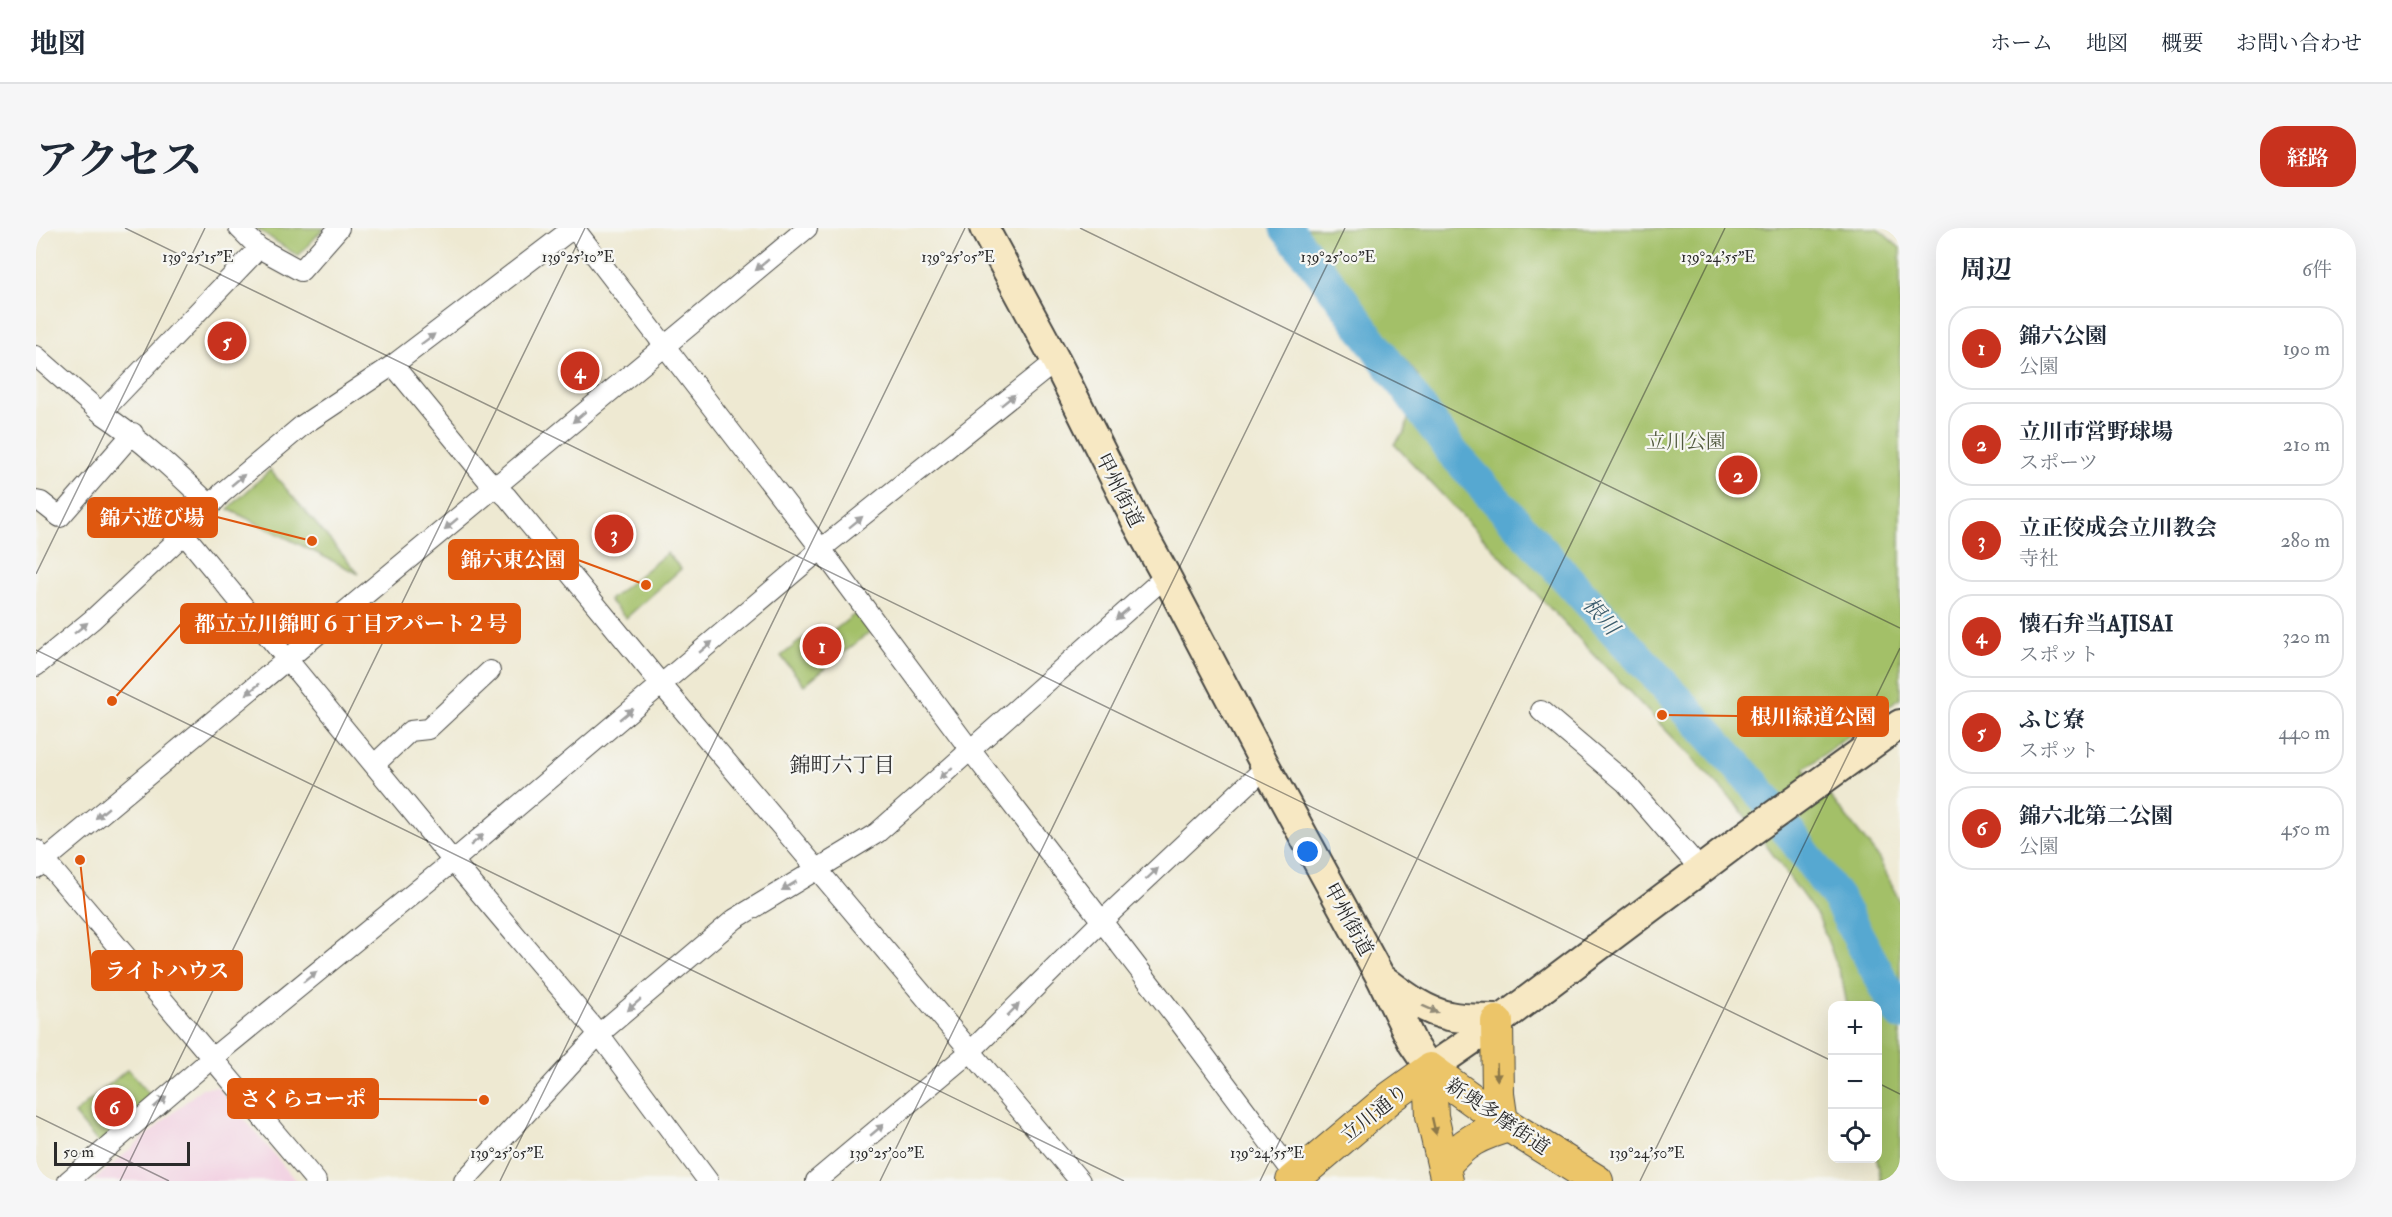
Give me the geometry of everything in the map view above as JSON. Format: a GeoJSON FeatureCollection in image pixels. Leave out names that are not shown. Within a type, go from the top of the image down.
{"type":"FeatureCollection","features":[{"type":"Feature","properties":{"kind":"main road","name":"甲州街道"},"geometry":{"type":"LineString","coordinates":[[984,228],[1056,361],[1137,525],[1381,978],[1413,1044],[1430,1069]]}},
{"type":"Feature","properties":{"kind":"main road"},"geometry":{"type":"LineString","coordinates":[[1446,1173],[1432,1116],[1430,1069],[1500,1020],[1900,724]]}},
{"type":"Feature","properties":{"kind":"main road"},"geometry":{"type":"LineString","coordinates":[[1381,978],[1408,998],[1431,1011],[1450,1017],[1500,1020]]}},
{"type":"Feature","properties":{"kind":"main road"},"geometry":{"type":"LineString","coordinates":[[1446,1173],[1458,1149],[1483,1133],[1505,1124],[1498,1094],[1500,1020]]}},
{"type":"Feature","properties":{"kind":"main road","name":"立川通り"},"geometry":{"type":"LineString","coordinates":[[1294,1179],[1391,1097],[1430,1069]]}},
{"type":"Feature","properties":{"kind":"main road","name":"新奥多摩街道"},"geometry":{"type":"LineString","coordinates":[[1430,1069],[1505,1124],[1597,1181]]}},
{"type":"Feature","properties":{"kind":"street"},"geometry":{"type":"LineString","coordinates":[[239,228],[259,248],[301,271],[339,228]]}},
{"type":"Feature","properties":{"kind":"street"},"geometry":{"type":"LineString","coordinates":[[36,666],[93,619],[184,534],[222,493],[303,425],[393,365],[574,228],[822,549],[971,752],[1102,921],[1294,1179]]}},
{"type":"Feature","properties":{"kind":"street"},"geometry":{"type":"LineString","coordinates":[[316,1181],[39,860],[287,661],[807,228]]}},
{"type":"Feature","properties":{"kind":"street"},"geometry":{"type":"LineString","coordinates":[[101,413],[259,248]]}},
{"type":"Feature","properties":{"kind":"street"},"geometry":{"type":"LineString","coordinates":[[36,356],[101,413],[133,433],[211,506]]}},
{"type":"Feature","properties":{"kind":"street"},"geometry":{"type":"LineString","coordinates":[[68,1181],[211,1059],[453,861],[822,549],[1056,361]]}},
{"type":"Feature","properties":{"kind":"street"},"geometry":{"type":"LineString","coordinates":[[393,365],[486,478],[507,497],[816,870],[1080,1181]]}},
{"type":"Feature","properties":{"kind":"street"},"geometry":{"type":"LineString","coordinates":[[36,501],[41,501],[60,517],[133,433]]}},
{"type":"Feature","properties":{"kind":"street"},"geometry":{"type":"LineString","coordinates":[[184,534],[287,661],[599,1034],[708,1181]]}},
{"type":"Feature","properties":{"kind":"street"},"geometry":{"type":"LineString","coordinates":[[464,1181],[599,1034],[735,919],[877,833],[971,752],[1166,576]]}},
{"type":"Feature","properties":{"kind":"street"},"geometry":{"type":"LineString","coordinates":[[374,765],[410,731],[428,729],[490,671]]}},
{"type":"Feature","properties":{"kind":"street"},"geometry":{"type":"LineString","coordinates":[[1541,711],[1625,782],[1701,870]]}},
{"type":"Feature","properties":{"kind":"street"},"geometry":{"type":"LineString","coordinates":[[816,1181],[971,1051],[1102,921],[1266,767]]}},
{"type":"Feature","properties":{"kind":"shaded area"},"geometry":{"type":"Polygon","coordinates":[[[218,1087],[296,1181],[93,1181],[202,1088],[218,1087]]]}},
{"type":"Feature","properties":{"kind":"green space"},"geometry":{"type":"Polygon","coordinates":[[[256,228],[324,228],[298,256],[256,228]]]}},
{"type":"Feature","properties":{"kind":"green space","name":"立川公園"},"geometry":{"type":"Polygon","coordinates":[[[1299,228],[1877,228],[1900,248],[1900,698],[1804,769],[1833,800],[1878,857],[1900,902],[1900,1181],[1881,1181],[1878,1163],[1882,1163],[1882,1001],[1846,1001],[1842,979],[1819,918],[1737,805],[1394,444],[1405,432],[1418,376],[1299,228]]]}},
{"type":"Feature","properties":{"kind":"green space"},"geometry":{"type":"Polygon","coordinates":[[[270,470],[359,574],[228,509],[270,470]]]}},
{"type":"Feature","properties":{"kind":"green space"},"geometry":{"type":"Polygon","coordinates":[[[667,553],[681,569],[626,618],[609,600],[667,553]]]}},
{"type":"Feature","properties":{"kind":"green space"},"geometry":{"type":"Polygon","coordinates":[[[856,613],[871,631],[804,685],[781,656],[819,626],[827,636],[856,613]]]}},
{"type":"Feature","properties":{"kind":"green space"},"geometry":{"type":"Polygon","coordinates":[[[128,1069],[154,1100],[100,1145],[74,1114],[128,1069]]]}},
{"type":"Feature","properties":{"kind":"waterway","name":"根川"},"geometry":{"type":"LineString","coordinates":[[1286,228],[1338,294],[1452,452],[1754,784],[1839,901],[1900,1014]]}},
{"type":"Feature","properties":{"kind":"place","name":"ふじ寮"},"geometry":{"type":"Point","coordinates":[227,341]}},
{"type":"Feature","properties":{"kind":"place","name":"懐石弁当AJISAI"},"geometry":{"type":"Point","coordinates":[580,371]}},
{"type":"Feature","properties":{"kind":"place","name":"立川市営野球場"},"geometry":{"type":"Point","coordinates":[1738,475]}},
{"type":"Feature","properties":{"kind":"place","name":"立正佼成会立川教会"},"geometry":{"type":"Point","coordinates":[614,534]}},
{"type":"Feature","properties":{"kind":"place","name":"錦六遊び場"},"geometry":{"type":"Point","coordinates":[312,541]}},
{"type":"Feature","properties":{"kind":"place","name":"錦六東公園"},"geometry":{"type":"Point","coordinates":[646,585]}},
{"type":"Feature","properties":{"kind":"place","name":"錦六公園"},"geometry":{"type":"Point","coordinates":[822,646]}},
{"type":"Feature","properties":{"kind":"place","name":"都立立川錦町６丁目アパート２号"},"geometry":{"type":"Point","coordinates":[112,701]}},
{"type":"Feature","properties":{"kind":"place","name":"根川緑道公園"},"geometry":{"type":"Point","coordinates":[1662,715]}},
{"type":"Feature","properties":{"kind":"place","name":"ライトハウス"},"geometry":{"type":"Point","coordinates":[80,860]}},
{"type":"Feature","properties":{"kind":"place","name":"さくらコーポ"},"geometry":{"type":"Point","coordinates":[484,1100]}},
{"type":"Feature","properties":{"kind":"place","name":"錦六北第二公園"},"geometry":{"type":"Point","coordinates":[114,1107]}},
{"type":"Feature","properties":{"kind":"district","name":"錦町六丁目"},"geometry":{"type":"Point","coordinates":[842,765]}}]}
